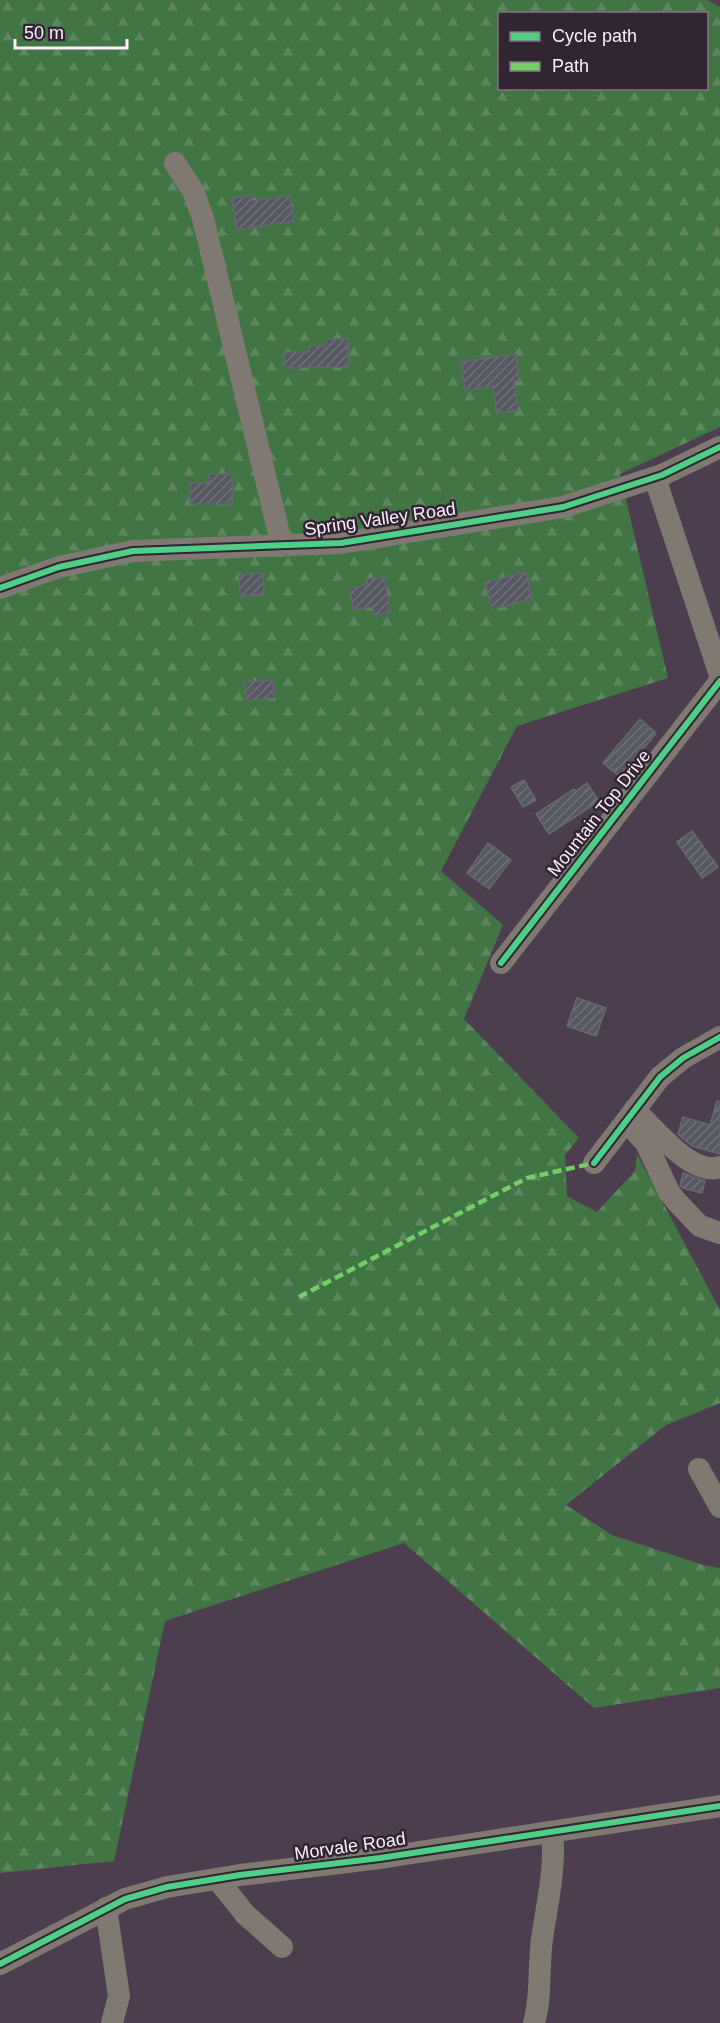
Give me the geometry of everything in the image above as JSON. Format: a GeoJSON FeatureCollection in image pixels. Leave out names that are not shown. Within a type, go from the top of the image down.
{"type":"FeatureCollection","features":[{"type":"Feature","properties":{"kind":"street"},"geometry":{"type":"LineString","coordinates":[[175,163],[194,191],[203,218],[282,546]]}},
{"type":"Feature","properties":{"kind":"street","name":"Spring Valley Road"},"geometry":{"type":"LineString","coordinates":[[0,588],[59,567],[133,551],[328,544],[365,540],[563,507],[655,478],[720,447]]}},
{"type":"Feature","properties":{"kind":"street"},"geometry":{"type":"LineString","coordinates":[[655,478],[720,675]]}},
{"type":"Feature","properties":{"kind":"street","name":"Mountain Top Drive"},"geometry":{"type":"LineString","coordinates":[[501,963],[720,681]]}},
{"type":"Feature","properties":{"kind":"street"},"geometry":{"type":"LineString","coordinates":[[594,1163],[667,1070],[682,1058],[720,1037]]}},
{"type":"Feature","properties":{"kind":"street"},"geometry":{"type":"LineString","coordinates":[[630,1115],[652,1126],[668,1145],[690,1161],[704,1167],[720,1167]]}},
{"type":"Feature","properties":{"kind":"street"},"geometry":{"type":"LineString","coordinates":[[630,1115],[654,1157],[669,1192],[700,1226],[720,1233]]}},
{"type":"Feature","properties":{"kind":"street"},"geometry":{"type":"LineString","coordinates":[[699,1469],[720,1507]]}},
{"type":"Feature","properties":{"kind":"street","name":"Morvale Road"},"geometry":{"type":"LineString","coordinates":[[0,1964],[106,1908],[125,1899],[152,1891],[217,1879],[370,1859],[720,1806]]}},
{"type":"Feature","properties":{"kind":"street"},"geometry":{"type":"LineString","coordinates":[[534,2023],[540,1995],[542,1939],[553,1866],[552,1832]]}},
{"type":"Feature","properties":{"kind":"street"},"geometry":{"type":"LineString","coordinates":[[217,1879],[245,1914],[282,1947]]}},
{"type":"Feature","properties":{"kind":"street"},"geometry":{"type":"LineString","coordinates":[[106,1908],[119,1996],[112,2023]]}},
{"type":"Feature","properties":{"kind":"green space"},"geometry":{"type":"Polygon","coordinates":[[[0,0],[707,0],[720,7],[720,427],[620,474],[668,678],[517,726],[441,871],[503,925],[464,1019],[579,1138],[565,1155],[567,1196],[597,1212],[635,1171],[637,1154],[720,1310],[720,1403],[666,1425],[566,1505],[612,1535],[703,1565],[720,1568],[720,1688],[594,1708],[404,1543],[165,1621],[114,1861],[0,1873],[0,0]]]}},
{"type":"Feature","properties":{"kind":"building"},"geometry":{"type":"Polygon","coordinates":[[[252,195],[253,201],[290,196],[294,221],[237,230],[232,198],[252,195]]]}},
{"type":"Feature","properties":{"kind":"building"},"geometry":{"type":"Polygon","coordinates":[[[326,339],[348,339],[348,367],[284,368],[284,352],[309,352],[309,346],[325,346],[326,339]]]}},
{"type":"Feature","properties":{"kind":"building"},"geometry":{"type":"Polygon","coordinates":[[[516,354],[519,380],[514,381],[518,410],[497,413],[493,386],[465,390],[461,362],[516,354]]]}},
{"type":"Feature","properties":{"kind":"building"},"geometry":{"type":"Polygon","coordinates":[[[209,474],[232,474],[232,504],[190,504],[190,483],[209,483],[209,474]]]}},
{"type":"Feature","properties":{"kind":"building"},"geometry":{"type":"Polygon","coordinates":[[[526,572],[532,599],[492,609],[485,582],[526,572]]]}},
{"type":"Feature","properties":{"kind":"building"},"geometry":{"type":"Polygon","coordinates":[[[263,573],[264,594],[240,596],[239,575],[263,573]]]}},
{"type":"Feature","properties":{"kind":"building"},"geometry":{"type":"Polygon","coordinates":[[[385,577],[390,612],[374,615],[373,607],[353,610],[350,588],[367,585],[367,579],[385,577]]]}},
{"type":"Feature","properties":{"kind":"building"},"geometry":{"type":"Polygon","coordinates":[[[273,680],[274,698],[247,700],[245,682],[273,680]]]}},
{"type":"Feature","properties":{"kind":"building"},"geometry":{"type":"Polygon","coordinates":[[[640,719],[656,733],[620,777],[603,763],[640,719]]]}},
{"type":"Feature","properties":{"kind":"building"},"geometry":{"type":"Polygon","coordinates":[[[524,780],[536,800],[523,807],[511,787],[524,780]]]}},
{"type":"Feature","properties":{"kind":"building"},"geometry":{"type":"Polygon","coordinates":[[[587,783],[599,801],[549,834],[536,814],[587,783]]]}},
{"type":"Feature","properties":{"kind":"building"},"geometry":{"type":"Polygon","coordinates":[[[692,831],[718,867],[702,878],[677,842],[692,831]]]}},
{"type":"Feature","properties":{"kind":"building"},"geometry":{"type":"Polygon","coordinates":[[[488,843],[511,860],[489,889],[467,873],[488,843]]]}},
{"type":"Feature","properties":{"kind":"building"},"geometry":{"type":"Polygon","coordinates":[[[577,998],[606,1008],[596,1036],[567,1026],[577,998]]]}},
{"type":"Feature","properties":{"kind":"building"},"geometry":{"type":"Polygon","coordinates":[[[717,1101],[720,1102],[720,1154],[692,1146],[678,1134],[683,1117],[710,1125],[717,1101]]]}},
{"type":"Feature","properties":{"kind":"building"},"geometry":{"type":"Polygon","coordinates":[[[683,1173],[705,1181],[702,1193],[680,1185],[683,1173]]]}},
{"type":"Feature","properties":{"kind":"marked path"},"geometry":{"type":"LineString","coordinates":[[299,1297],[527,1178],[594,1163]]}},
{"type":"Feature","properties":{"kind":"cycle path"},"geometry":{"type":"LineString","coordinates":[[0,588],[59,567],[133,551],[341,543],[563,507],[662,475],[720,447]]}},
{"type":"Feature","properties":{"kind":"cycle path"},"geometry":{"type":"LineString","coordinates":[[501,963],[720,681]]}},
{"type":"Feature","properties":{"kind":"cycle path"},"geometry":{"type":"LineString","coordinates":[[594,1163],[660,1077],[683,1058],[720,1037]]}},
{"type":"Feature","properties":{"kind":"cycle path"},"geometry":{"type":"LineString","coordinates":[[0,1964],[125,1899],[167,1887],[240,1875],[380,1858],[720,1806]]}}]}
